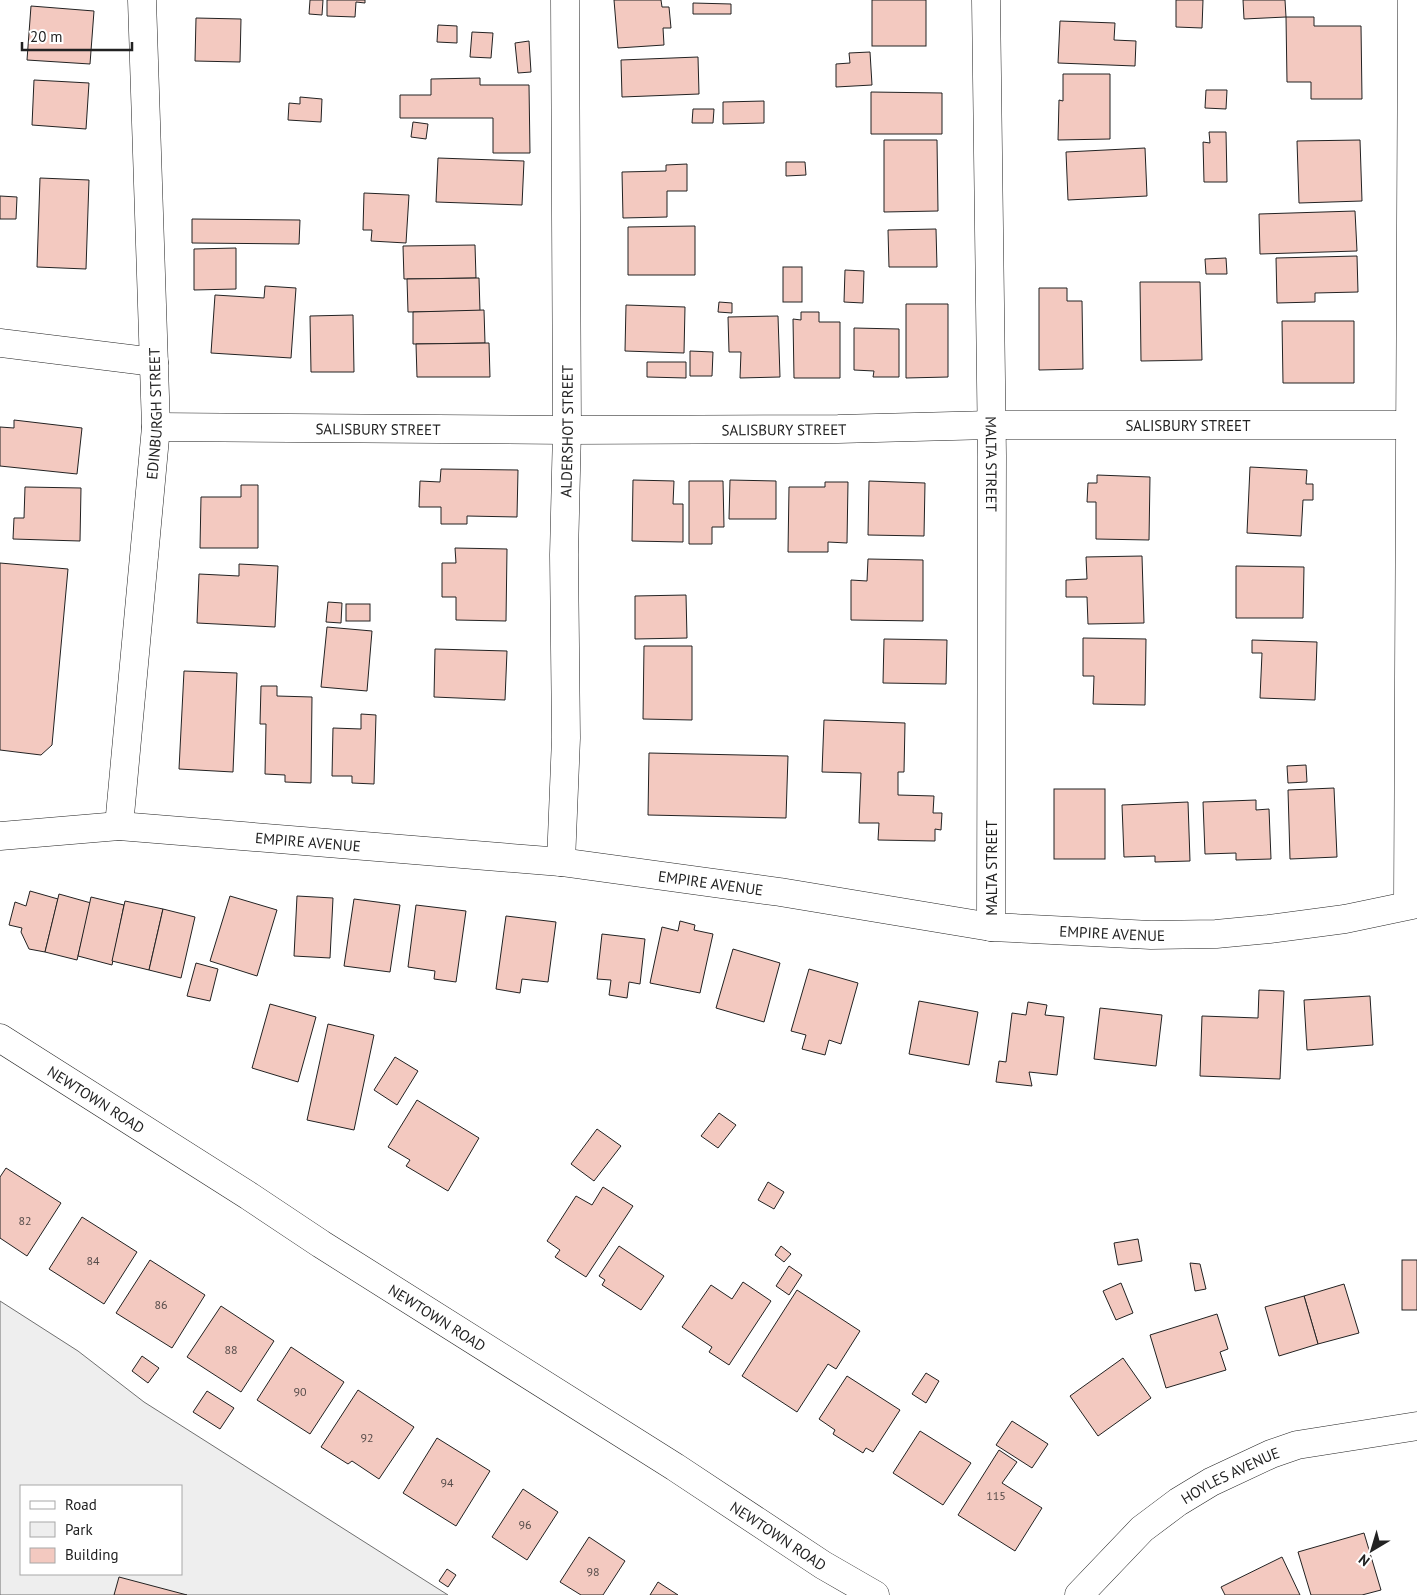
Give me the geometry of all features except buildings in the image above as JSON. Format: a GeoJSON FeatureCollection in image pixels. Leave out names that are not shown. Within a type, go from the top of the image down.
{"type":"FeatureCollection","features":[{"type":"Feature","properties":{"kind":"street","name":"EDINBURGH STREET"},"geometry":{"type":"LineString","coordinates":[[119,826],[156,427],[142,0]]}},
{"type":"Feature","properties":{"kind":"street","name":"ALDERSHOT STREET"},"geometry":{"type":"LineString","coordinates":[[561,862],[566,738],[564,555],[567,430],[565,0]]}},
{"type":"Feature","properties":{"kind":"street","name":"MALTA STREET"},"geometry":{"type":"LineString","coordinates":[[986,0],[991,425],[991,927]]}},
{"type":"Feature","properties":{"kind":"street"},"geometry":{"type":"LineString","coordinates":[[1412,0],[1410,425],[1413,905]]}},
{"type":"Feature","properties":{"kind":"street"},"geometry":{"type":"LineString","coordinates":[[0,343],[154,362]]}},
{"type":"Feature","properties":{"kind":"street","name":"SALISBURY STREET"},"geometry":{"type":"LineString","coordinates":[[156,427],[838,430],[991,425],[1410,425]]}},
{"type":"Feature","properties":{"kind":"street","name":"EMPIRE AVENUE"},"geometry":{"type":"LineString","coordinates":[[0,836],[119,826],[561,862],[780,892],[991,927],[1151,935],[1216,934],[1336,920],[1413,905]]}},
{"type":"Feature","properties":{"kind":"street","name":"NEWTOWN ROAD"},"geometry":{"type":"LineString","coordinates":[[0,1038],[249,1196],[321,1244],[675,1467],[823,1565],[875,1595]]}},
{"type":"Feature","properties":{"kind":"street","name":"HOYLES AVENUE"},"geometry":{"type":"LineString","coordinates":[[1079,1595],[1142,1529],[1178,1502],[1211,1482],[1271,1454],[1296,1445],[1417,1426]]}},
{"type":"Feature","properties":{"kind":"green space"},"geometry":{"type":"Polygon","coordinates":[[[0,1301],[78,1351],[144,1402],[448,1595],[0,1595],[0,1301]]]}}]}
